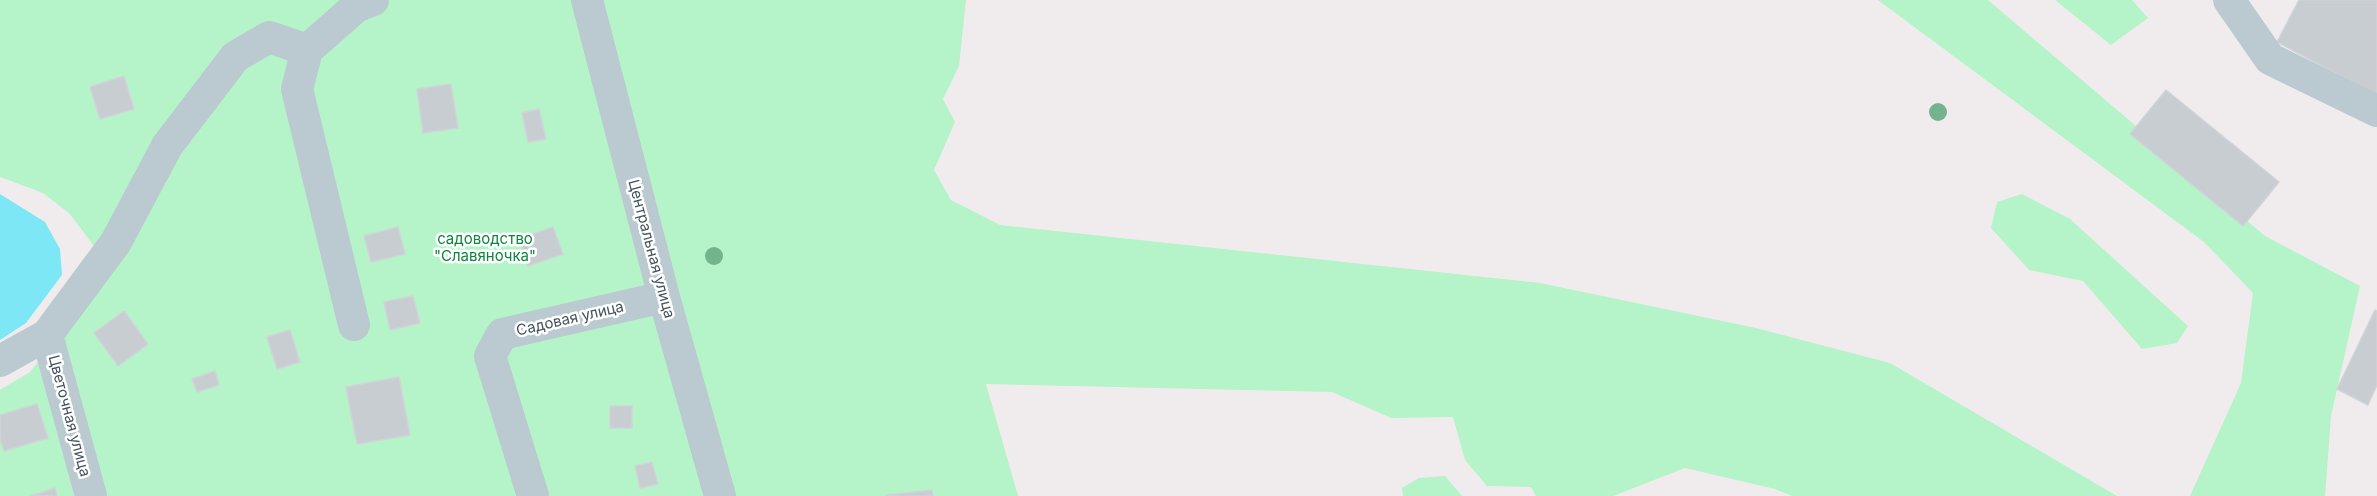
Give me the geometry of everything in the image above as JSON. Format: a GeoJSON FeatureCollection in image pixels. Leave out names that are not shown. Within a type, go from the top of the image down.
{"type":"FeatureCollection","features":[{"type":"Feature","properties":{"kind":"lane"},"geometry":{"type":"LineString","coordinates":[[354,325],[297,89],[307,50],[356,8],[373,0]]}},
{"type":"Feature","properties":{"kind":"lane","name":"Центральная улица"},"geometry":{"type":"LineString","coordinates":[[587,0],[664,297],[720,496]]}},
{"type":"Feature","properties":{"kind":"lane"},"geometry":{"type":"LineString","coordinates":[[2229,0],[2270,59],[2377,111]]}},
{"type":"Feature","properties":{"kind":"lane"},"geometry":{"type":"LineString","coordinates":[[0,361],[47,335],[116,242],[167,146],[235,57],[269,37],[307,50]]}},
{"type":"Feature","properties":{"kind":"lane","name":"Садовая улица"},"geometry":{"type":"LineString","coordinates":[[533,496],[490,356],[502,334],[664,297]]}},
{"type":"Feature","properties":{"kind":"lane","name":"Цветочная улица"},"geometry":{"type":"LineString","coordinates":[[47,335],[91,496]]}},
{"type":"Feature","properties":{"kind":"green space","name":"садоводство \"Славяночка\""},"geometry":{"type":"Polygon","coordinates":[[[0,0],[966,0],[959,66],[943,99],[955,122],[934,170],[951,200],[1000,225],[1540,283],[1756,328],[1890,363],[2117,496],[1792,496],[1775,489],[1685,468],[1613,496],[1536,496],[1531,487],[1487,486],[1465,460],[1453,417],[1391,418],[1332,392],[986,384],[1018,496],[0,496],[0,390],[30,372],[111,269],[70,214],[43,193],[0,177],[0,0]]]}},
{"type":"Feature","properties":{"kind":"green space"},"geometry":{"type":"Polygon","coordinates":[[[1878,0],[1988,0],[2265,236],[2360,286],[2331,416],[2325,496],[2190,496],[2241,383],[2253,293],[2204,242],[1878,0]]]}},
{"type":"Feature","properties":{"kind":"green space"},"geometry":{"type":"Polygon","coordinates":[[[2055,0],[2132,0],[2148,18],[2111,45],[2055,0]]]}},
{"type":"Feature","properties":{"kind":"green space"},"geometry":{"type":"Polygon","coordinates":[[[2022,194],[2070,219],[2188,326],[2177,343],[2142,349],[2083,281],[2029,270],[1991,228],[1997,202],[2022,194]]]}},
{"type":"Feature","properties":{"kind":"green space"},"geometry":{"type":"Polygon","coordinates":[[[1445,476],[1462,496],[1403,496],[1402,488],[1419,478],[1445,476]]]}},
{"type":"Feature","properties":{"kind":"water"},"geometry":{"type":"Polygon","coordinates":[[[0,194],[45,222],[60,249],[62,275],[26,323],[0,340],[0,194]]]}},
{"type":"Feature","properties":{"kind":"building"},"geometry":{"type":"Polygon","coordinates":[[[2299,0],[2377,0],[2377,95],[2277,42],[2299,0]]]}},
{"type":"Feature","properties":{"kind":"building"},"geometry":{"type":"Polygon","coordinates":[[[124,76],[134,109],[100,119],[90,87],[124,76]]]}},
{"type":"Feature","properties":{"kind":"building"},"geometry":{"type":"Polygon","coordinates":[[[451,84],[458,128],[423,133],[417,89],[451,84]]]}},
{"type":"Feature","properties":{"kind":"building"},"geometry":{"type":"Polygon","coordinates":[[[2166,90],[2279,182],[2243,226],[2130,134],[2166,90]]]}},
{"type":"Feature","properties":{"kind":"building"},"geometry":{"type":"Polygon","coordinates":[[[539,109],[546,139],[528,142],[522,113],[539,109]]]}},
{"type":"Feature","properties":{"kind":"building"},"geometry":{"type":"Polygon","coordinates":[[[398,227],[405,254],[371,262],[364,236],[398,227]]]}},
{"type":"Feature","properties":{"kind":"building"},"geometry":{"type":"Polygon","coordinates":[[[553,227],[563,254],[528,266],[519,239],[553,227]]]}},
{"type":"Feature","properties":{"kind":"building"},"geometry":{"type":"Polygon","coordinates":[[[413,296],[420,323],[390,330],[384,302],[413,296]]]}},
{"type":"Feature","properties":{"kind":"building"},"geometry":{"type":"Polygon","coordinates":[[[2375,310],[2377,311],[2377,385],[2368,405],[2337,389],[2375,310]]]}},
{"type":"Feature","properties":{"kind":"building"},"geometry":{"type":"Polygon","coordinates":[[[124,311],[148,344],[118,366],[94,333],[124,311]]]}},
{"type":"Feature","properties":{"kind":"building"},"geometry":{"type":"Polygon","coordinates":[[[290,330],[300,362],[277,369],[267,337],[290,330]]]}},
{"type":"Feature","properties":{"kind":"building"},"geometry":{"type":"Polygon","coordinates":[[[215,371],[219,385],[197,392],[192,379],[215,371]]]}},
{"type":"Feature","properties":{"kind":"building"},"geometry":{"type":"Polygon","coordinates":[[[399,377],[410,435],[357,444],[346,387],[399,377]]]}},
{"type":"Feature","properties":{"kind":"building"},"geometry":{"type":"Polygon","coordinates":[[[37,404],[48,438],[4,451],[0,438],[0,415],[37,404]]]}},
{"type":"Feature","properties":{"kind":"building"},"geometry":{"type":"Polygon","coordinates":[[[610,406],[632,406],[632,428],[610,428],[610,406]]]}},
{"type":"Feature","properties":{"kind":"building"},"geometry":{"type":"Polygon","coordinates":[[[652,462],[658,484],[640,488],[635,466],[652,462]]]}},
{"type":"Feature","properties":{"kind":"building"},"geometry":{"type":"Polygon","coordinates":[[[55,488],[57,496],[31,496],[55,488]]]}},
{"type":"Feature","properties":{"kind":"building"},"geometry":{"type":"Polygon","coordinates":[[[932,490],[933,496],[886,496],[886,495],[932,490]]]}}]}
